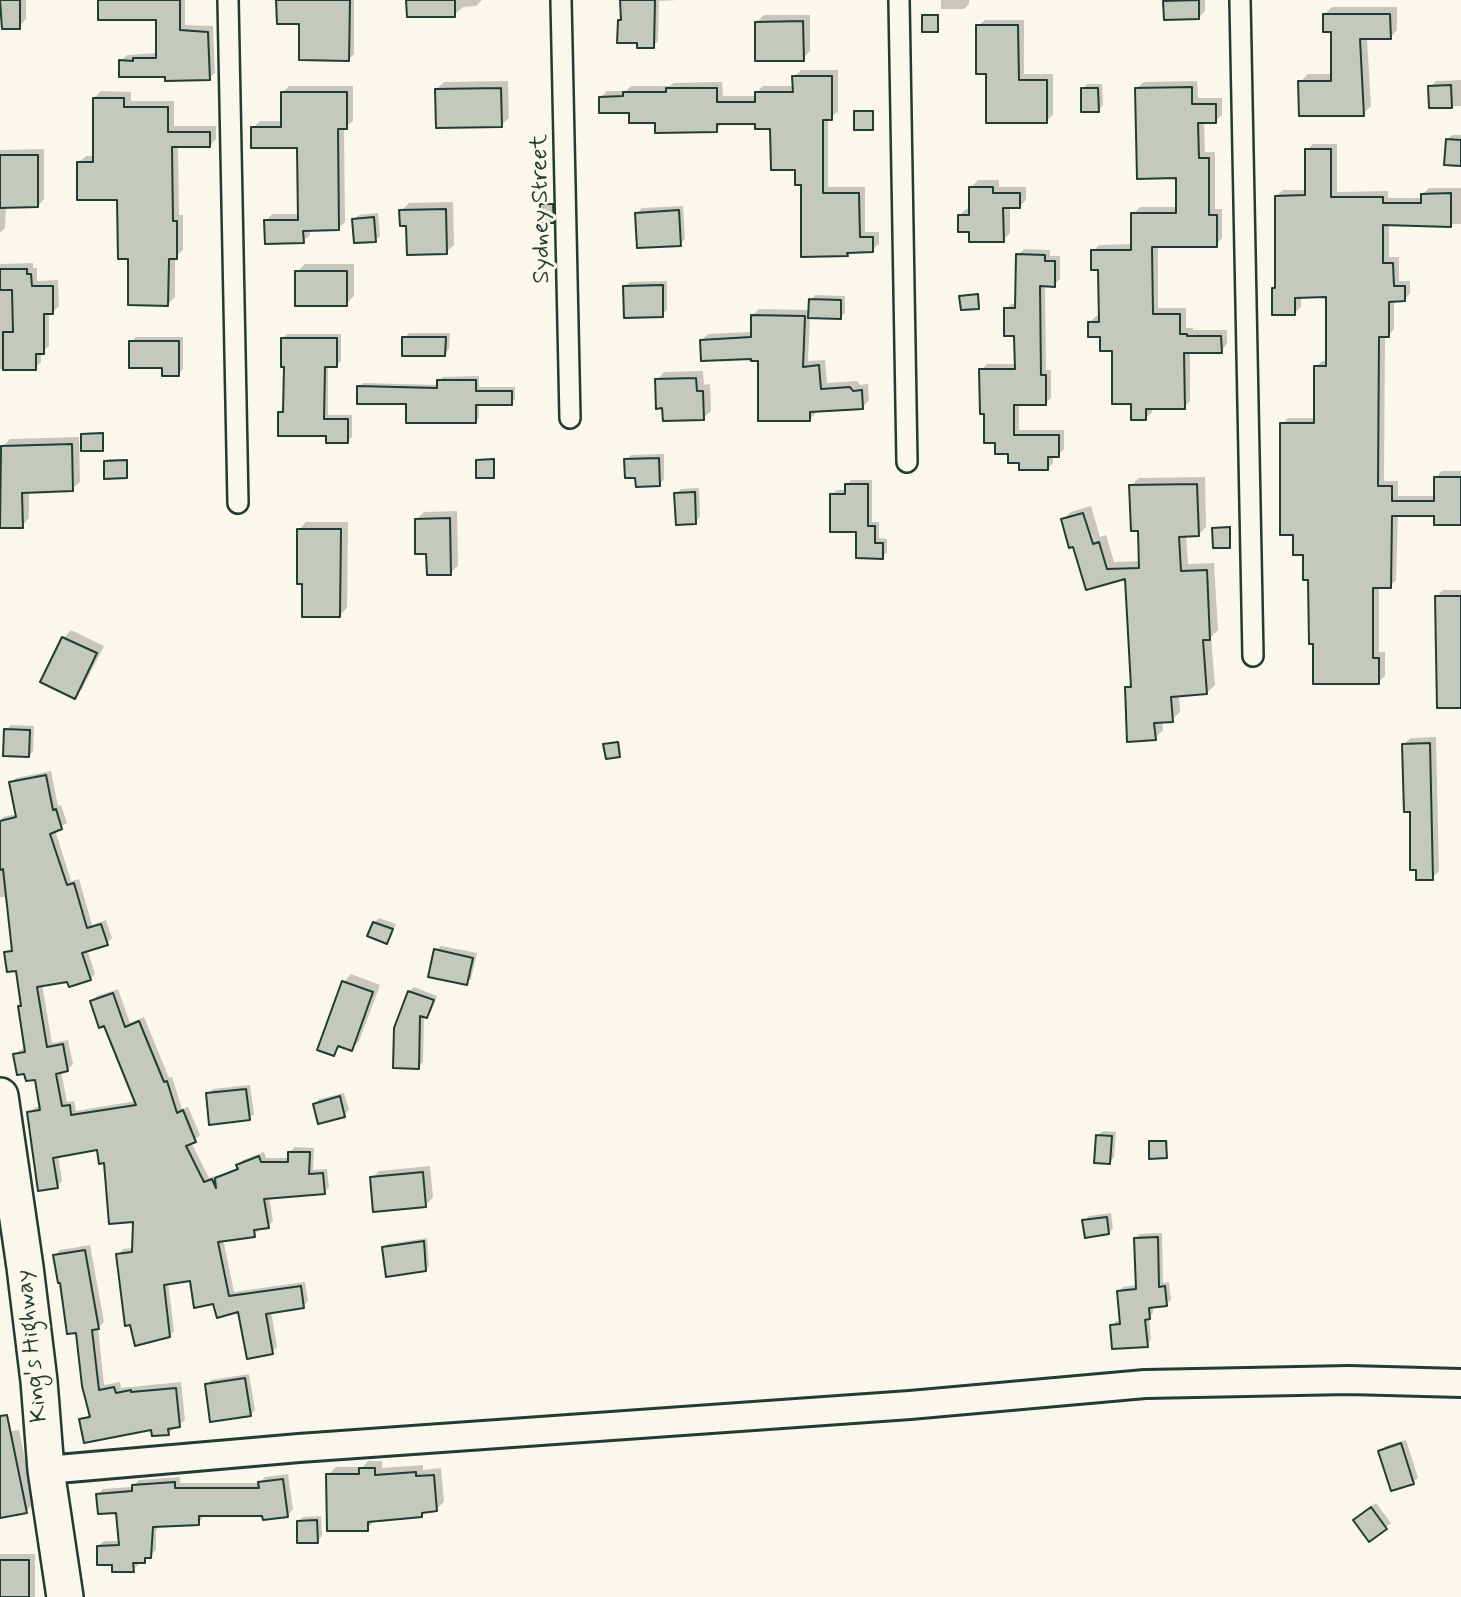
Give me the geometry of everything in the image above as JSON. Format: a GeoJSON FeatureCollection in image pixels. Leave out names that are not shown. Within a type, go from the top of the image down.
{"type":"FeatureCollection","features":[{"type":"Feature","properties":{"kind":"highway","name":"King's Highway"},"geometry":{"type":"LineString","coordinates":[[0,1096],[25,1267],[39,1381],[46,1470],[65,1597]]}},
{"type":"Feature","properties":{"kind":"street"},"geometry":{"type":"LineString","coordinates":[[228,0],[238,503]]}},
{"type":"Feature","properties":{"kind":"street","name":"Sydney Street"},"geometry":{"type":"LineString","coordinates":[[561,0],[570,418]]}},
{"type":"Feature","properties":{"kind":"street"},"geometry":{"type":"LineString","coordinates":[[899,0],[907,462]]}},
{"type":"Feature","properties":{"kind":"street"},"geometry":{"type":"LineString","coordinates":[[1240,0],[1253,656]]}},
{"type":"Feature","properties":{"kind":"street"},"geometry":{"type":"LineString","coordinates":[[46,1470],[299,1448],[910,1405],[1145,1384],[1349,1380],[1461,1383]]}},
{"type":"Feature","properties":{"kind":"building"},"geometry":{"type":"Polygon","coordinates":[[[0,0],[20,0],[20,29],[2,29],[0,0]]]}},
{"type":"Feature","properties":{"kind":"building"},"geometry":{"type":"Polygon","coordinates":[[[98,0],[180,0],[180,30],[208,32],[210,80],[165,81],[165,77],[119,77],[119,60],[156,58],[156,20],[98,20],[98,0]]]}},
{"type":"Feature","properties":{"kind":"building"},"geometry":{"type":"Polygon","coordinates":[[[276,0],[350,0],[349,61],[299,60],[299,24],[277,24],[276,0]]]}},
{"type":"Feature","properties":{"kind":"building"},"geometry":{"type":"Polygon","coordinates":[[[406,0],[455,0],[455,17],[407,17],[406,0]]]}},
{"type":"Feature","properties":{"kind":"building"},"geometry":{"type":"Polygon","coordinates":[[[620,0],[655,0],[654,48],[637,48],[637,43],[617,43],[618,20],[621,20],[620,0]]]}},
{"type":"Feature","properties":{"kind":"building"},"geometry":{"type":"Polygon","coordinates":[[[1199,0],[1199,19],[1164,20],[1163,1],[1199,0]]]}},
{"type":"Feature","properties":{"kind":"building"},"geometry":{"type":"Polygon","coordinates":[[[1323,14],[1390,14],[1391,39],[1360,39],[1364,116],[1299,116],[1298,81],[1331,81],[1331,32],[1323,32],[1323,14]]]}},
{"type":"Feature","properties":{"kind":"building"},"geometry":{"type":"Polygon","coordinates":[[[922,15],[938,15],[938,32],[922,32],[922,15]]]}},
{"type":"Feature","properties":{"kind":"building"},"geometry":{"type":"Polygon","coordinates":[[[803,21],[804,61],[755,61],[755,22],[803,21]]]}},
{"type":"Feature","properties":{"kind":"building"},"geometry":{"type":"Polygon","coordinates":[[[976,25],[1018,25],[1019,80],[1047,80],[1047,123],[986,123],[986,74],[976,74],[976,25]]]}},
{"type":"Feature","properties":{"kind":"building"},"geometry":{"type":"Polygon","coordinates":[[[792,76],[832,76],[832,120],[823,120],[823,193],[859,193],[860,237],[873,237],[873,252],[847,253],[848,256],[801,257],[801,185],[795,185],[795,170],[771,170],[770,129],[755,129],[755,124],[717,124],[717,132],[655,133],[655,123],[629,123],[629,113],[599,113],[599,97],[623,96],[623,92],[666,92],[666,88],[717,88],[717,102],[755,102],[755,92],[793,92],[792,76]]]}},
{"type":"Feature","properties":{"kind":"building"},"geometry":{"type":"Polygon","coordinates":[[[1451,85],[1452,108],[1429,108],[1428,86],[1451,85]]]}},
{"type":"Feature","properties":{"kind":"building"},"geometry":{"type":"Polygon","coordinates":[[[1192,87],[1192,104],[1216,104],[1216,123],[1198,123],[1199,158],[1209,158],[1209,215],[1217,215],[1217,247],[1152,247],[1153,314],[1180,314],[1180,334],[1221,336],[1222,353],[1184,353],[1185,409],[1146,409],[1146,420],[1131,420],[1131,404],[1112,404],[1112,351],[1100,351],[1100,337],[1088,337],[1088,322],[1099,322],[1098,270],[1091,270],[1091,250],[1131,250],[1131,213],[1176,213],[1176,178],[1137,179],[1135,88],[1192,87]]]}},
{"type":"Feature","properties":{"kind":"building"},"geometry":{"type":"Polygon","coordinates":[[[501,88],[502,127],[436,128],[435,89],[501,88]]]}},
{"type":"Feature","properties":{"kind":"building"},"geometry":{"type":"Polygon","coordinates":[[[1081,88],[1098,88],[1099,112],[1081,112],[1081,88]]]}},
{"type":"Feature","properties":{"kind":"building"},"geometry":{"type":"Polygon","coordinates":[[[281,92],[347,92],[347,129],[338,129],[339,230],[303,231],[304,243],[265,244],[264,220],[298,220],[297,148],[251,148],[251,127],[281,127],[281,92]]]}},
{"type":"Feature","properties":{"kind":"building"},"geometry":{"type":"Polygon","coordinates":[[[93,98],[124,98],[124,107],[168,107],[168,132],[210,132],[210,147],[172,147],[173,221],[177,221],[177,259],[169,259],[168,306],[128,305],[128,259],[118,259],[117,200],[77,200],[77,162],[93,162],[93,98]]]}},
{"type":"Feature","properties":{"kind":"building"},"geometry":{"type":"Polygon","coordinates":[[[854,111],[873,111],[873,130],[854,130],[854,111]]]}},
{"type":"Feature","properties":{"kind":"building"},"geometry":{"type":"Polygon","coordinates":[[[1446,139],[1461,140],[1461,166],[1444,165],[1446,139]]]}},
{"type":"Feature","properties":{"kind":"building"},"geometry":{"type":"Polygon","coordinates":[[[1305,149],[1331,149],[1331,197],[1383,197],[1383,203],[1421,203],[1421,194],[1451,193],[1451,227],[1383,225],[1383,263],[1393,263],[1394,286],[1405,286],[1405,301],[1389,302],[1389,337],[1379,337],[1378,486],[1392,486],[1392,501],[1434,501],[1434,477],[1461,477],[1461,525],[1434,525],[1434,516],[1392,516],[1391,588],[1373,588],[1373,658],[1379,658],[1379,684],[1313,684],[1313,644],[1309,644],[1308,580],[1303,580],[1303,555],[1293,555],[1293,535],[1280,535],[1280,423],[1314,423],[1314,366],[1326,366],[1326,297],[1295,298],[1295,315],[1272,315],[1272,288],[1275,288],[1275,196],[1305,195],[1305,149]]]}},
{"type":"Feature","properties":{"kind":"building"},"geometry":{"type":"Polygon","coordinates":[[[0,155],[38,155],[38,207],[0,208],[0,155]]]}},
{"type":"Feature","properties":{"kind":"building"},"geometry":{"type":"Polygon","coordinates":[[[969,187],[993,187],[993,193],[1020,193],[1020,208],[1003,208],[1004,242],[969,242],[969,232],[958,232],[958,215],[969,215],[969,187]]]}},
{"type":"Feature","properties":{"kind":"building"},"geometry":{"type":"Polygon","coordinates":[[[540,204],[553,204],[554,223],[539,223],[540,204]]]}},
{"type":"Feature","properties":{"kind":"building"},"geometry":{"type":"Polygon","coordinates":[[[446,209],[447,254],[407,255],[406,226],[400,226],[399,210],[446,209]]]}},
{"type":"Feature","properties":{"kind":"building"},"geometry":{"type":"Polygon","coordinates":[[[679,210],[681,246],[637,248],[635,213],[679,210]]]}},
{"type":"Feature","properties":{"kind":"building"},"geometry":{"type":"Polygon","coordinates":[[[374,217],[376,242],[354,243],[352,219],[374,217]]]}},
{"type":"Feature","properties":{"kind":"building"},"geometry":{"type":"Polygon","coordinates":[[[1016,254],[1045,255],[1045,261],[1055,261],[1055,287],[1040,286],[1041,375],[1046,375],[1046,405],[1014,405],[1014,435],[1059,435],[1059,457],[1048,457],[1048,470],[1019,470],[1019,463],[1008,463],[1008,454],[995,454],[995,443],[984,443],[979,369],[1015,369],[1014,336],[1004,336],[1004,308],[1015,308],[1016,254]]]}},
{"type":"Feature","properties":{"kind":"building"},"geometry":{"type":"Polygon","coordinates":[[[0,269],[27,269],[27,274],[31,274],[32,286],[53,286],[53,314],[44,314],[44,354],[36,354],[36,370],[3,370],[3,332],[13,332],[12,290],[0,290],[0,269]]]}},
{"type":"Feature","properties":{"kind":"building"},"geometry":{"type":"Polygon","coordinates":[[[295,271],[347,271],[347,306],[295,306],[295,271]]]}},
{"type":"Feature","properties":{"kind":"building"},"geometry":{"type":"Polygon","coordinates":[[[663,285],[663,317],[624,318],[623,286],[663,285]]]}},
{"type":"Feature","properties":{"kind":"building"},"geometry":{"type":"Polygon","coordinates":[[[978,294],[979,309],[961,310],[959,296],[978,294]]]}},
{"type":"Feature","properties":{"kind":"building"},"geometry":{"type":"Polygon","coordinates":[[[809,299],[841,300],[841,319],[808,318],[809,299]]]}},
{"type":"Feature","properties":{"kind":"building"},"geometry":{"type":"Polygon","coordinates":[[[751,315],[805,316],[803,367],[819,365],[821,389],[850,387],[853,391],[862,390],[863,409],[810,412],[810,421],[758,421],[758,361],[701,361],[700,340],[751,337],[751,315]]]}},
{"type":"Feature","properties":{"kind":"building"},"geometry":{"type":"Polygon","coordinates":[[[402,337],[446,337],[445,356],[402,356],[402,337]]]}},
{"type":"Feature","properties":{"kind":"building"},"geometry":{"type":"Polygon","coordinates":[[[281,338],[337,338],[337,367],[325,367],[324,419],[348,419],[348,443],[326,443],[326,436],[278,436],[278,412],[283,412],[284,367],[281,367],[281,338]]]}},
{"type":"Feature","properties":{"kind":"building"},"geometry":{"type":"Polygon","coordinates":[[[129,341],[179,341],[179,376],[162,376],[162,368],[129,368],[129,341]]]}},
{"type":"Feature","properties":{"kind":"building"},"geometry":{"type":"Polygon","coordinates":[[[696,378],[697,391],[703,391],[704,420],[663,421],[662,408],[656,409],[655,379],[696,378]]]}},
{"type":"Feature","properties":{"kind":"building"},"geometry":{"type":"Polygon","coordinates":[[[437,380],[476,380],[476,391],[512,391],[512,405],[476,405],[476,423],[406,423],[406,404],[357,404],[357,386],[437,388],[437,380]]]}},
{"type":"Feature","properties":{"kind":"building"},"geometry":{"type":"Polygon","coordinates":[[[103,433],[103,451],[81,451],[81,434],[103,433]]]}},
{"type":"Feature","properties":{"kind":"building"},"geometry":{"type":"Polygon","coordinates":[[[72,444],[73,491],[22,493],[23,528],[0,528],[1,446],[72,444]]]}},
{"type":"Feature","properties":{"kind":"building"},"geometry":{"type":"Polygon","coordinates":[[[659,458],[660,486],[636,487],[635,478],[625,478],[624,459],[659,458]]]}},
{"type":"Feature","properties":{"kind":"building"},"geometry":{"type":"Polygon","coordinates":[[[494,459],[494,478],[476,478],[476,460],[494,459]]]}},
{"type":"Feature","properties":{"kind":"building"},"geometry":{"type":"Polygon","coordinates":[[[127,460],[127,478],[104,479],[104,461],[127,460]]]}},
{"type":"Feature","properties":{"kind":"building"},"geometry":{"type":"Polygon","coordinates":[[[845,484],[868,484],[868,526],[875,526],[875,543],[883,543],[883,559],[856,558],[856,532],[830,532],[830,494],[845,494],[845,484]]]}},
{"type":"Feature","properties":{"kind":"building"},"geometry":{"type":"Polygon","coordinates":[[[1197,484],[1199,536],[1179,537],[1181,571],[1207,570],[1210,640],[1203,640],[1207,694],[1171,697],[1173,722],[1154,723],[1156,740],[1127,742],[1125,687],[1131,687],[1125,579],[1086,590],[1061,519],[1083,513],[1093,544],[1099,542],[1107,569],[1139,568],[1138,531],[1131,531],[1129,485],[1197,484]]]}},
{"type":"Feature","properties":{"kind":"building"},"geometry":{"type":"Polygon","coordinates":[[[695,492],[696,524],[676,525],[674,493],[695,492]]]}},
{"type":"Feature","properties":{"kind":"building"},"geometry":{"type":"Polygon","coordinates":[[[450,518],[451,575],[427,575],[426,554],[415,554],[415,519],[450,518]]]}},
{"type":"Feature","properties":{"kind":"building"},"geometry":{"type":"Polygon","coordinates":[[[1230,527],[1230,548],[1213,548],[1212,528],[1230,527]]]}},
{"type":"Feature","properties":{"kind":"building"},"geometry":{"type":"Polygon","coordinates":[[[297,529],[341,529],[340,617],[302,617],[302,584],[297,584],[297,529]]]}},
{"type":"Feature","properties":{"kind":"building"},"geometry":{"type":"Polygon","coordinates":[[[1435,596],[1461,596],[1461,708],[1437,708],[1435,596]]]}},
{"type":"Feature","properties":{"kind":"building"},"geometry":{"type":"Polygon","coordinates":[[[62,637],[97,653],[75,699],[40,682],[62,637]]]}},
{"type":"Feature","properties":{"kind":"building"},"geometry":{"type":"Polygon","coordinates":[[[4,729],[30,730],[29,757],[3,756],[4,729]]]}},
{"type":"Feature","properties":{"kind":"building"},"geometry":{"type":"Polygon","coordinates":[[[618,742],[620,757],[606,759],[603,744],[618,742]]]}},
{"type":"Feature","properties":{"kind":"building"},"geometry":{"type":"Polygon","coordinates":[[[1430,743],[1433,880],[1416,880],[1416,870],[1410,870],[1410,812],[1404,812],[1402,744],[1430,743]]]}},
{"type":"Feature","properties":{"kind":"building"},"geometry":{"type":"Polygon","coordinates":[[[46,775],[53,810],[56,809],[62,829],[50,834],[67,885],[74,883],[87,928],[101,924],[108,945],[82,953],[91,980],[69,987],[67,982],[37,987],[47,1047],[63,1044],[68,1071],[56,1074],[62,1106],[70,1105],[71,1115],[136,1105],[104,1026],[99,1028],[90,1001],[113,993],[125,1027],[139,1021],[164,1082],[167,1081],[177,1113],[183,1110],[196,1142],[186,1146],[204,1182],[212,1179],[216,1188],[215,1178],[238,1169],[236,1165],[259,1156],[261,1162],[288,1162],[288,1152],[310,1152],[309,1174],[323,1173],[325,1194],[264,1199],[269,1228],[254,1230],[255,1237],[218,1242],[229,1296],[301,1286],[304,1308],[266,1314],[273,1354],[247,1359],[238,1312],[217,1318],[213,1304],[194,1308],[190,1281],[164,1285],[170,1337],[135,1346],[130,1325],[125,1326],[116,1254],[132,1252],[133,1222],[109,1224],[104,1163],[99,1164],[97,1150],[53,1158],[58,1188],[38,1191],[27,1112],[40,1110],[35,1080],[26,1081],[24,1074],[17,1075],[13,1054],[25,1052],[16,971],[7,972],[4,952],[12,951],[3,869],[0,870],[0,821],[16,817],[9,782],[46,775]]]}},
{"type":"Feature","properties":{"kind":"building"},"geometry":{"type":"Polygon","coordinates":[[[373,922],[393,929],[387,944],[367,936],[373,922]]]}},
{"type":"Feature","properties":{"kind":"building"},"geometry":{"type":"Polygon","coordinates":[[[434,949],[473,958],[467,985],[428,977],[434,949]]]}},
{"type":"Feature","properties":{"kind":"building"},"geometry":{"type":"Polygon","coordinates":[[[342,981],[373,992],[352,1051],[338,1046],[334,1056],[317,1050],[342,981]]]}},
{"type":"Feature","properties":{"kind":"building"},"geometry":{"type":"Polygon","coordinates":[[[408,991],[434,1000],[427,1018],[420,1016],[419,1069],[393,1068],[394,1028],[408,991]]]}},
{"type":"Feature","properties":{"kind":"building"},"geometry":{"type":"Polygon","coordinates":[[[246,1089],[250,1120],[209,1125],[206,1093],[246,1089]]]}},
{"type":"Feature","properties":{"kind":"building"},"geometry":{"type":"Polygon","coordinates":[[[340,1096],[345,1117],[318,1124],[313,1104],[340,1096]]]}},
{"type":"Feature","properties":{"kind":"building"},"geometry":{"type":"Polygon","coordinates":[[[1096,1135],[1112,1136],[1110,1164],[1094,1163],[1096,1135]]]}},
{"type":"Feature","properties":{"kind":"building"},"geometry":{"type":"Polygon","coordinates":[[[1149,1141],[1166,1141],[1167,1158],[1149,1159],[1149,1141]]]}},
{"type":"Feature","properties":{"kind":"building"},"geometry":{"type":"Polygon","coordinates":[[[423,1172],[426,1207],[373,1212],[370,1177],[423,1172]]]}},
{"type":"Feature","properties":{"kind":"building"},"geometry":{"type":"Polygon","coordinates":[[[1107,1217],[1109,1234],[1085,1238],[1082,1220],[1107,1217]]]}},
{"type":"Feature","properties":{"kind":"building"},"geometry":{"type":"Polygon","coordinates":[[[1158,1237],[1159,1287],[1165,1286],[1167,1306],[1149,1308],[1150,1319],[1145,1320],[1148,1347],[1112,1349],[1110,1325],[1120,1324],[1117,1291],[1136,1289],[1134,1238],[1158,1237]]]}},
{"type":"Feature","properties":{"kind":"building"},"geometry":{"type":"Polygon","coordinates":[[[424,1241],[426,1271],[386,1277],[382,1247],[424,1241]]]}},
{"type":"Feature","properties":{"kind":"building"},"geometry":{"type":"Polygon","coordinates":[[[85,1250],[99,1329],[92,1330],[99,1390],[114,1387],[116,1393],[176,1388],[180,1427],[168,1429],[169,1435],[152,1436],[151,1430],[84,1443],[79,1419],[90,1417],[82,1386],[76,1333],[67,1334],[53,1255],[85,1250]]]}},
{"type":"Feature","properties":{"kind":"building"},"geometry":{"type":"Polygon","coordinates":[[[245,1378],[251,1416],[210,1422],[205,1384],[245,1378]]]}},
{"type":"Feature","properties":{"kind":"building"},"geometry":{"type":"Polygon","coordinates":[[[7,1415],[27,1513],[0,1518],[0,1416],[7,1415]]]}},
{"type":"Feature","properties":{"kind":"building"},"geometry":{"type":"Polygon","coordinates":[[[1401,1443],[1414,1484],[1391,1491],[1378,1451],[1401,1443]]]}},
{"type":"Feature","properties":{"kind":"building"},"geometry":{"type":"Polygon","coordinates":[[[359,1468],[375,1468],[375,1475],[416,1472],[416,1476],[434,1475],[437,1511],[422,1513],[422,1517],[368,1522],[368,1531],[327,1531],[326,1474],[359,1474],[359,1468]]]}},
{"type":"Feature","properties":{"kind":"building"},"geometry":{"type":"Polygon","coordinates":[[[283,1479],[288,1517],[263,1520],[262,1516],[199,1516],[199,1525],[153,1527],[151,1558],[145,1558],[145,1563],[133,1563],[134,1572],[112,1572],[112,1565],[97,1565],[97,1546],[119,1545],[116,1513],[98,1514],[96,1494],[132,1491],[132,1485],[175,1482],[175,1488],[259,1488],[258,1482],[283,1479]]]}},
{"type":"Feature","properties":{"kind":"building"},"geometry":{"type":"Polygon","coordinates":[[[1371,1507],[1387,1529],[1369,1542],[1353,1520],[1371,1507]]]}},
{"type":"Feature","properties":{"kind":"building"},"geometry":{"type":"Polygon","coordinates":[[[317,1520],[318,1543],[297,1543],[297,1521],[317,1520]]]}},
{"type":"Feature","properties":{"kind":"building"},"geometry":{"type":"Polygon","coordinates":[[[0,1560],[29,1560],[29,1597],[0,1597],[0,1560]]]}}]}
